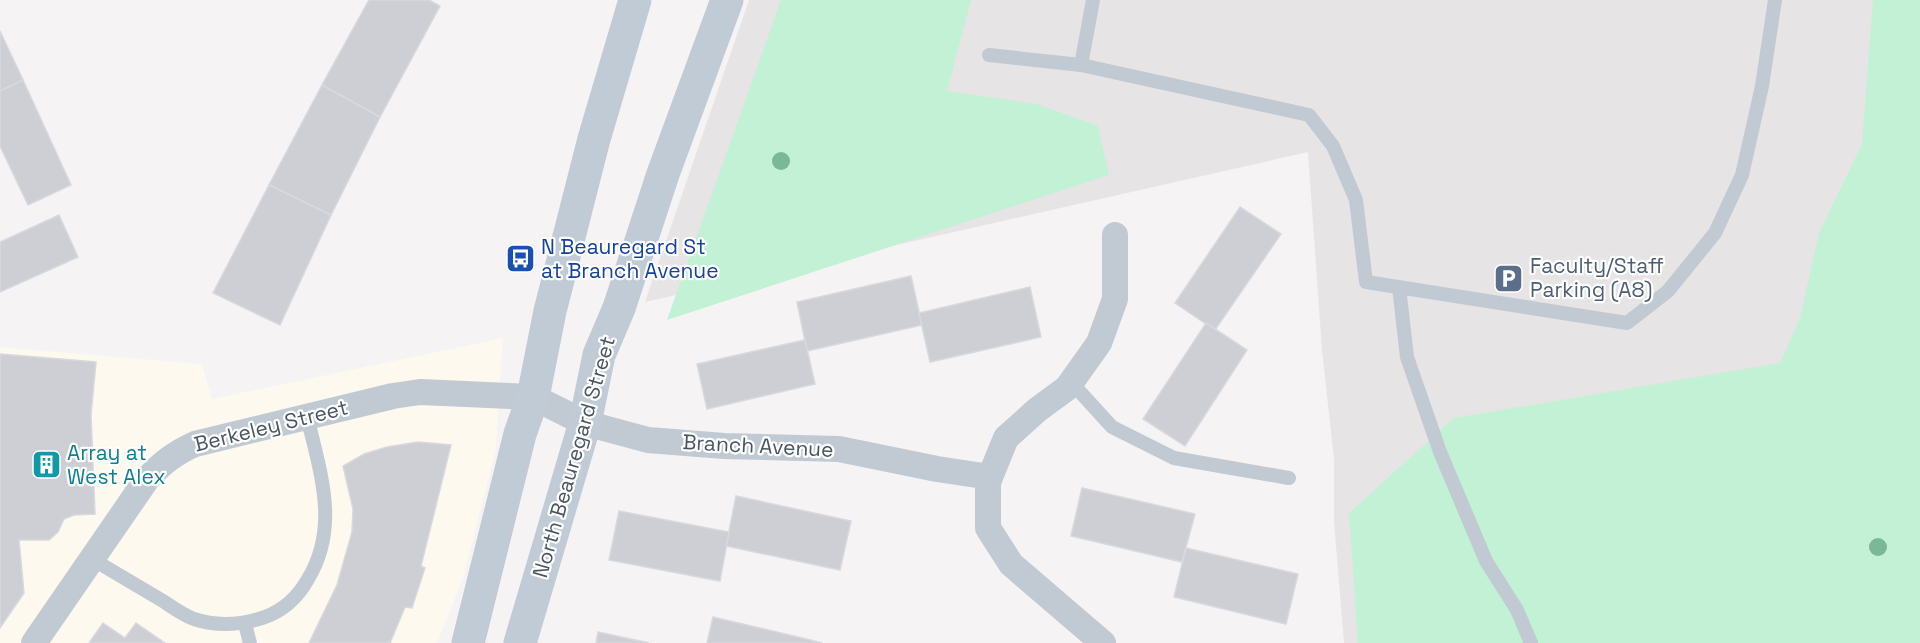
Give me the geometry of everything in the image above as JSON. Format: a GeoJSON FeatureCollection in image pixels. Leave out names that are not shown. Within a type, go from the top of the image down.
{"type":"FeatureCollection","features":[{"type":"Feature","properties":{"kind":"main road"},"geometry":{"type":"LineString","coordinates":[[468,643],[520,434],[533,397],[550,311],[591,151],[635,0]]}},
{"type":"Feature","properties":{"kind":"main road","name":"North Beauregard Street"},"geometry":{"type":"LineString","coordinates":[[520,643],[585,423],[599,355],[619,308],[663,174],[728,0]]}},
{"type":"Feature","properties":{"kind":"street"},"geometry":{"type":"LineString","coordinates":[[1103,643],[1011,564],[988,528],[988,483],[1006,438],[1037,410],[1067,388],[1099,343],[1115,300],[1115,235]]}},
{"type":"Feature","properties":{"kind":"street","name":"Berkeley Street"},"geometry":{"type":"LineString","coordinates":[[34,643],[147,479],[177,451],[195,444],[393,396],[420,392],[533,397]]}},
{"type":"Feature","properties":{"kind":"street","name":"Branch Avenue"},"geometry":{"type":"LineString","coordinates":[[533,397],[585,423],[648,440],[724,446],[839,449],[937,470],[990,477]]}},
{"type":"Feature","properties":{"kind":"lane"},"geometry":{"type":"LineString","coordinates":[[1081,65],[1093,0]]}},
{"type":"Feature","properties":{"kind":"lane"},"geometry":{"type":"LineString","coordinates":[[989,55],[1081,65],[1309,115],[1333,146],[1356,200],[1366,282],[1627,322],[1668,291],[1715,233],[1742,175],[1762,86],[1775,0]]}},
{"type":"Feature","properties":{"kind":"lane"},"geometry":{"type":"LineString","coordinates":[[1399,287],[1407,357],[1440,452],[1486,561],[1517,610],[1531,643]]}},
{"type":"Feature","properties":{"kind":"lane"},"geometry":{"type":"LineString","coordinates":[[1071,381],[1112,427],[1174,458],[1289,478]]}},
{"type":"Feature","properties":{"kind":"lane"},"geometry":{"type":"LineString","coordinates":[[92,559],[192,618],[215,624],[245,624],[274,613],[290,603],[304,586],[318,562],[326,527],[326,499],[307,416]]}},
{"type":"Feature","properties":{"kind":"lane"},"geometry":{"type":"LineString","coordinates":[[245,624],[250,643]]}},
{"type":"Feature","properties":{"kind":"shaded area"},"geometry":{"type":"Polygon","coordinates":[[[749,0],[1920,0],[1920,643],[1344,643],[1334,521],[1334,459],[1322,350],[1308,152],[645,302],[749,0]]]}},
{"type":"Feature","properties":{"kind":"shaded area"},"geometry":{"type":"Polygon","coordinates":[[[503,338],[496,449],[463,578],[437,643],[0,643],[0,347],[202,364],[212,399],[503,338]]]}},
{"type":"Feature","properties":{"kind":"green space"},"geometry":{"type":"Polygon","coordinates":[[[781,0],[971,0],[947,91],[1037,104],[1098,126],[1109,175],[667,320],[781,0]]]}},
{"type":"Feature","properties":{"kind":"green space"},"geometry":{"type":"Polygon","coordinates":[[[1873,0],[1920,0],[1920,643],[1358,643],[1349,513],[1454,418],[1780,363],[1800,318],[1819,233],[1862,144],[1873,0]]]}},
{"type":"Feature","properties":{"kind":"building"},"geometry":{"type":"Polygon","coordinates":[[[369,0],[429,0],[440,6],[380,117],[322,85],[369,0]]]}},
{"type":"Feature","properties":{"kind":"building"},"geometry":{"type":"Polygon","coordinates":[[[0,31],[23,80],[0,91],[0,31]]]}},
{"type":"Feature","properties":{"kind":"building"},"geometry":{"type":"Polygon","coordinates":[[[23,80],[71,185],[28,205],[0,146],[0,91],[23,80]]]}},
{"type":"Feature","properties":{"kind":"building"},"geometry":{"type":"Polygon","coordinates":[[[322,85],[380,117],[331,215],[269,185],[322,85]]]}},
{"type":"Feature","properties":{"kind":"building"},"geometry":{"type":"Polygon","coordinates":[[[269,185],[331,215],[280,325],[213,293],[269,185]]]}},
{"type":"Feature","properties":{"kind":"building"},"geometry":{"type":"Polygon","coordinates":[[[1240,207],[1281,234],[1215,330],[1175,303],[1240,207]]]}},
{"type":"Feature","properties":{"kind":"building"},"geometry":{"type":"Polygon","coordinates":[[[59,215],[78,257],[0,292],[0,242],[59,215]]]}},
{"type":"Feature","properties":{"kind":"building"},"geometry":{"type":"Polygon","coordinates":[[[911,276],[922,325],[807,351],[797,302],[911,276]]]}},
{"type":"Feature","properties":{"kind":"building"},"geometry":{"type":"Polygon","coordinates":[[[1030,287],[1041,337],[930,362],[919,313],[1030,287]]]}},
{"type":"Feature","properties":{"kind":"building"},"geometry":{"type":"Polygon","coordinates":[[[1206,323],[1247,350],[1185,446],[1143,419],[1206,323]]]}},
{"type":"Feature","properties":{"kind":"building"},"geometry":{"type":"Polygon","coordinates":[[[805,340],[815,384],[707,409],[697,364],[805,340]]]}},
{"type":"Feature","properties":{"kind":"building","name":"Array at West Alex"},"geometry":{"type":"Polygon","coordinates":[[[0,354],[96,362],[91,415],[95,514],[74,515],[64,519],[58,532],[49,540],[19,540],[24,593],[0,628],[0,354]]]}},
{"type":"Feature","properties":{"kind":"building"},"geometry":{"type":"Polygon","coordinates":[[[418,442],[451,445],[421,566],[425,568],[412,608],[405,607],[390,643],[309,643],[337,585],[352,532],[353,509],[343,466],[364,454],[387,447],[418,442]]]}},
{"type":"Feature","properties":{"kind":"building"},"geometry":{"type":"Polygon","coordinates":[[[1082,488],[1195,514],[1182,562],[1071,536],[1082,488]]]}},
{"type":"Feature","properties":{"kind":"building"},"geometry":{"type":"Polygon","coordinates":[[[736,496],[851,521],[840,570],[726,546],[736,496]]]}},
{"type":"Feature","properties":{"kind":"building"},"geometry":{"type":"Polygon","coordinates":[[[619,511],[729,532],[720,581],[609,560],[619,511]]]}},
{"type":"Feature","properties":{"kind":"building"},"geometry":{"type":"Polygon","coordinates":[[[1186,548],[1298,574],[1286,624],[1174,597],[1186,548]]]}},
{"type":"Feature","properties":{"kind":"building"},"geometry":{"type":"Polygon","coordinates":[[[713,617],[823,643],[707,643],[713,617]]]}},
{"type":"Feature","properties":{"kind":"building"},"geometry":{"type":"Polygon","coordinates":[[[103,623],[125,638],[136,623],[165,643],[89,643],[103,623]]]}},
{"type":"Feature","properties":{"kind":"building"},"geometry":{"type":"Polygon","coordinates":[[[598,632],[649,643],[596,643],[598,632]]]}},
{"type":"Feature","properties":{"kind":"place","name":"N Beauregard St at Branch Avenue"},"geometry":{"type":"Point","coordinates":[520,259]}},
{"type":"Feature","properties":{"kind":"place","name":"Faculty/Staff Parking (A8)"},"geometry":{"type":"Point","coordinates":[1509,278]}},
{"type":"Feature","properties":{"kind":"place","name":"Array at West Alex"},"geometry":{"type":"Point","coordinates":[46,465]}}]}
